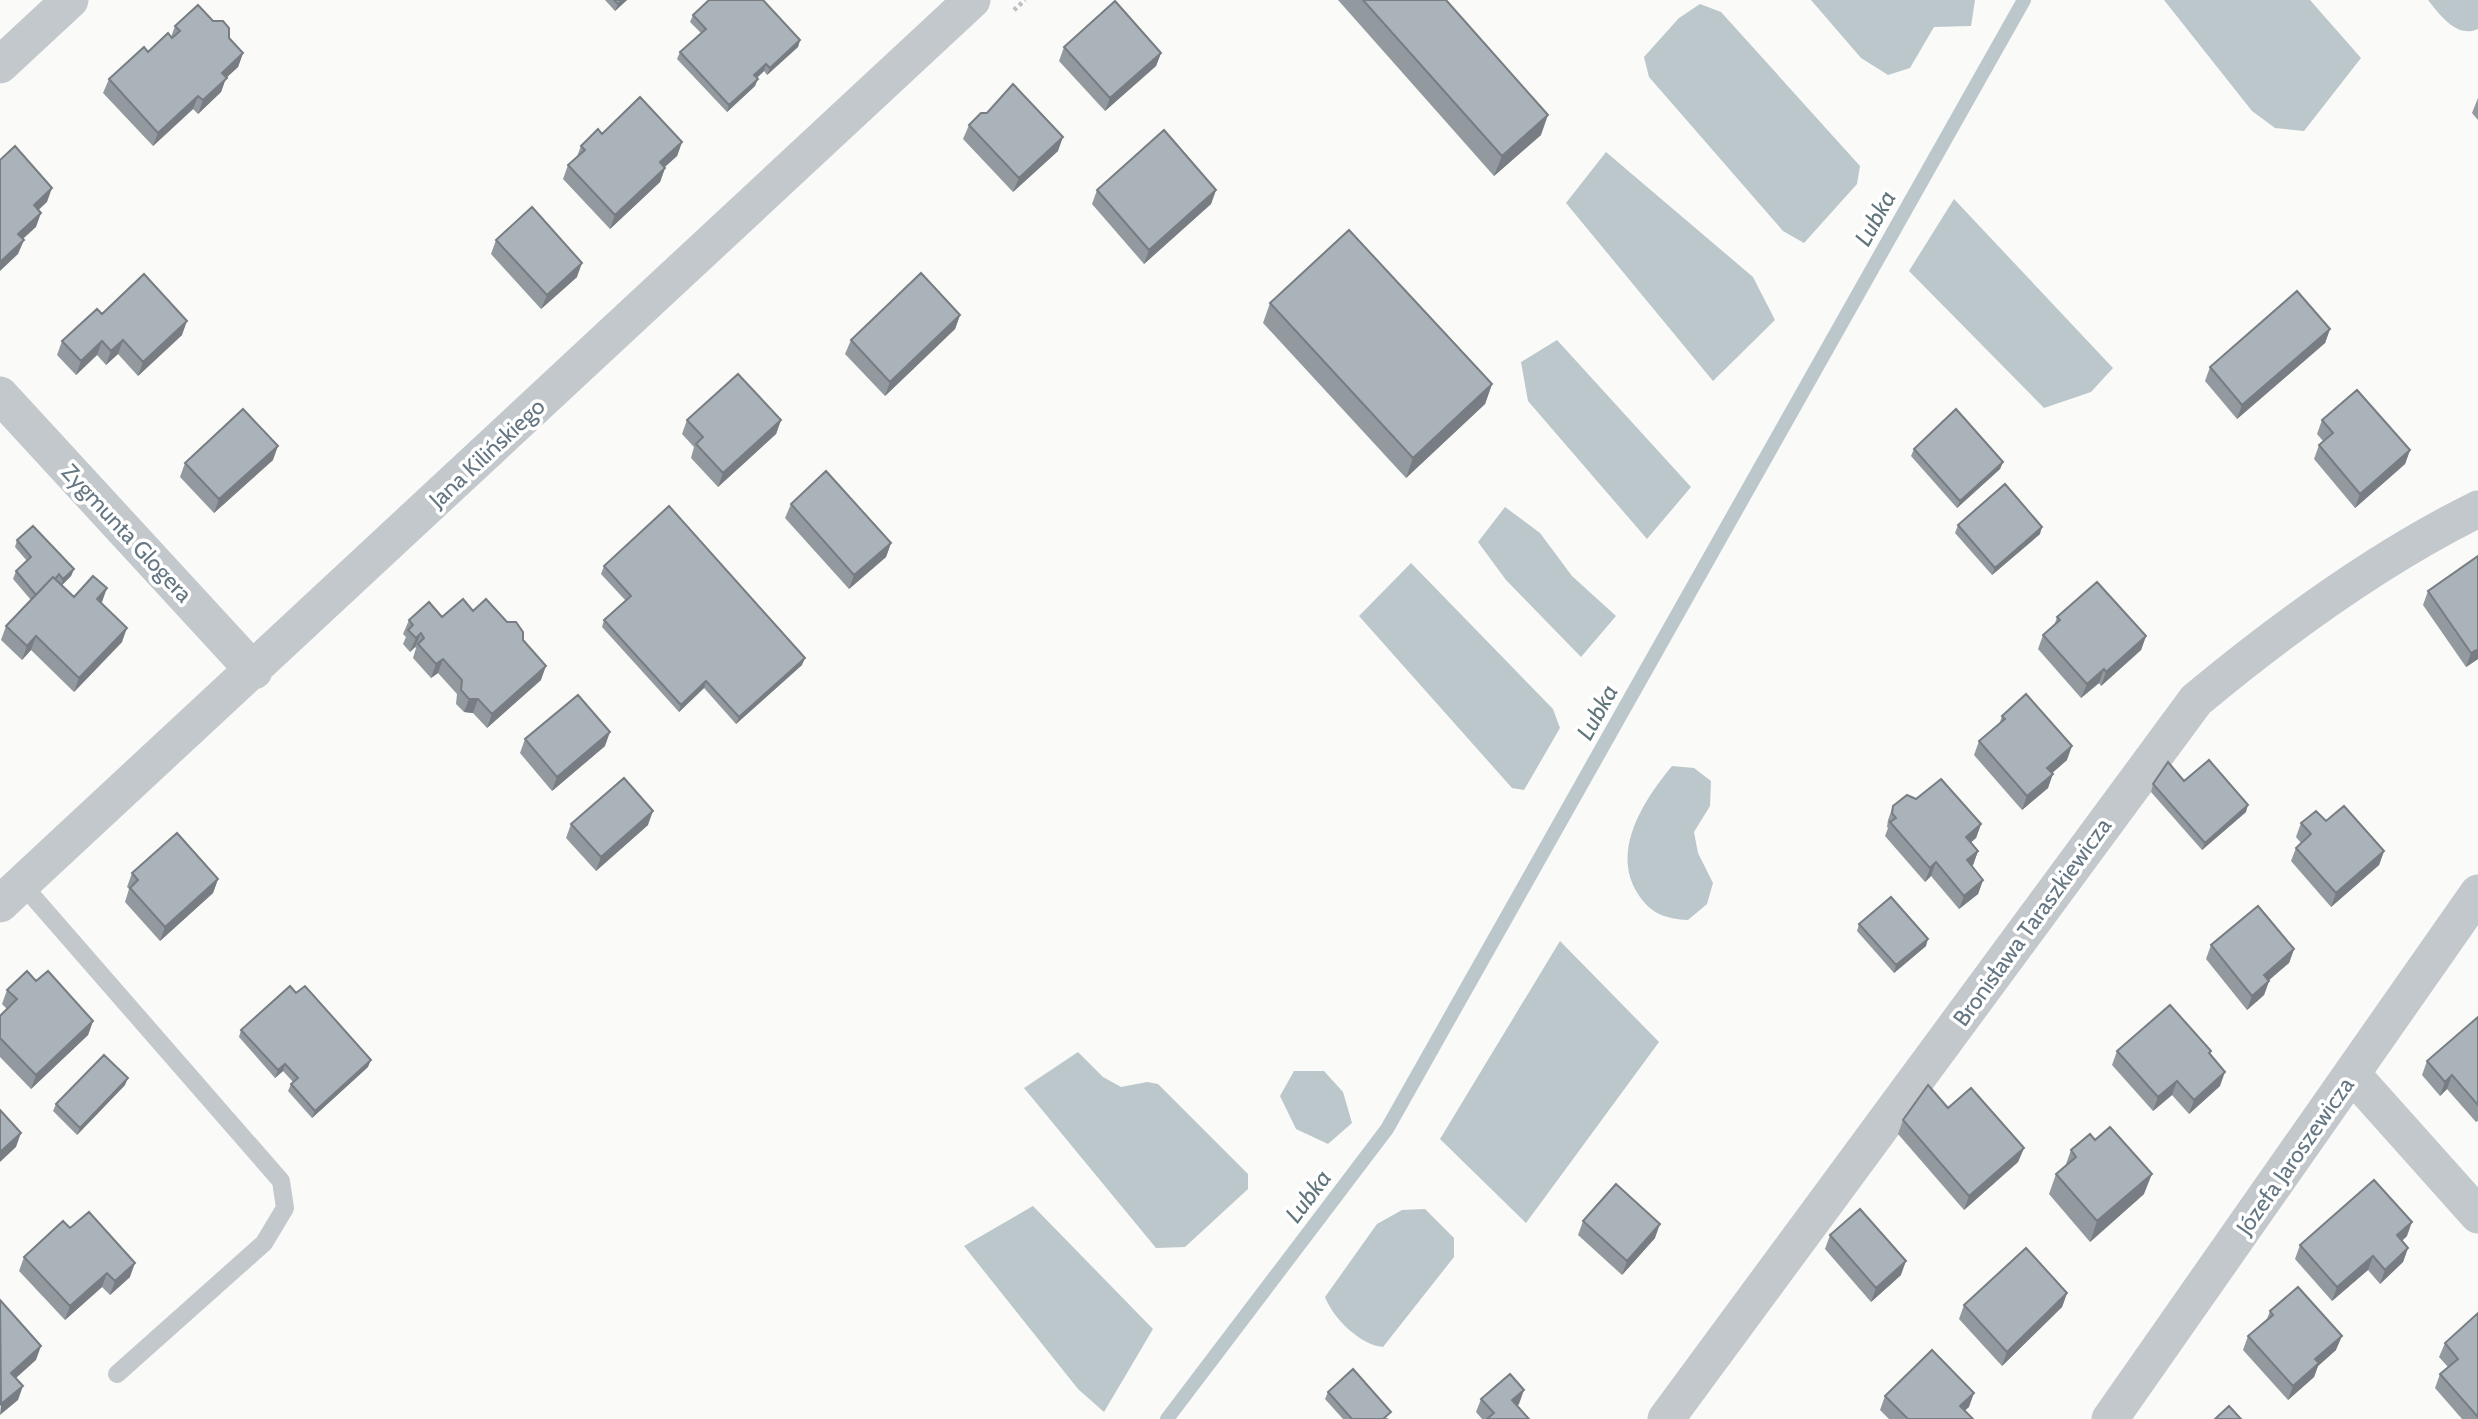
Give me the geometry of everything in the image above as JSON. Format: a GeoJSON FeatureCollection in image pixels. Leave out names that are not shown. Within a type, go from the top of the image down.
{"type":"FeatureCollection","features":[{"type":"Feature","properties":{"kind":"street"},"geometry":{"type":"LineString","coordinates":[[0,65],[70,0]]}},
{"type":"Feature","properties":{"kind":"street","name":"Jana Kilińskiego"},"geometry":{"type":"LineString","coordinates":[[11,894],[254,671],[972,0]]}},
{"type":"Feature","properties":{"kind":"street","name":"Zygmunta Glogera"},"geometry":{"type":"LineString","coordinates":[[0,395],[254,671]]}},
{"type":"Feature","properties":{"kind":"street","name":"Bronisława Taraszkiewicza"},"geometry":{"type":"LineString","coordinates":[[1667,1419],[2196,700],[2249,655],[2395,556],[2428,534],[2478,509]]}},
{"type":"Feature","properties":{"kind":"street","name":"Józefa Jaroszewicza"},"geometry":{"type":"LineString","coordinates":[[2110,1419],[2478,893]]}},
{"type":"Feature","properties":{"kind":"street"},"geometry":{"type":"LineString","coordinates":[[2352,1074],[2478,1215]]}},
{"type":"Feature","properties":{"kind":"lane"},"geometry":{"type":"LineString","coordinates":[[11,894],[281,1181],[285,1208],[264,1243],[117,1374]]}},
{"type":"Feature","properties":{"kind":"shaded area"},"geometry":{"type":"Polygon","coordinates":[[[1811,0],[1975,0],[1971,26],[1934,27],[1910,68],[1888,75],[1861,58],[1811,0]]]}},
{"type":"Feature","properties":{"kind":"shaded area"},"geometry":{"type":"Polygon","coordinates":[[[2164,0],[2310,0],[2361,58],[2304,131],[2275,128],[2252,111],[2164,0]]]}},
{"type":"Feature","properties":{"kind":"shaded area"},"geometry":{"type":"Polygon","coordinates":[[[2428,0],[2478,0],[2478,29],[2463,31],[2449,24],[2428,0]]]}},
{"type":"Feature","properties":{"kind":"shaded area"},"geometry":{"type":"Polygon","coordinates":[[[1700,4],[1721,12],[1860,166],[1857,184],[1804,243],[1783,231],[1649,77],[1644,57],[1679,18],[1700,4]]]}},
{"type":"Feature","properties":{"kind":"shaded area"},"geometry":{"type":"Polygon","coordinates":[[[1606,152],[1753,277],[1775,320],[1713,381],[1566,203],[1606,152]]]}},
{"type":"Feature","properties":{"kind":"shaded area"},"geometry":{"type":"Polygon","coordinates":[[[1954,199],[2113,368],[2091,392],[2044,408],[1909,271],[1954,199]]]}},
{"type":"Feature","properties":{"kind":"shaded area"},"geometry":{"type":"Polygon","coordinates":[[[1557,340],[1691,487],[1647,539],[1528,401],[1521,362],[1557,340]]]}},
{"type":"Feature","properties":{"kind":"shaded area"},"geometry":{"type":"Polygon","coordinates":[[[1505,507],[1540,533],[1572,576],[1616,616],[1581,657],[1506,580],[1478,542],[1505,507]]]}},
{"type":"Feature","properties":{"kind":"shaded area"},"geometry":{"type":"Polygon","coordinates":[[[1411,563],[1553,709],[1560,728],[1524,790],[1512,788],[1359,616],[1411,563]]]}},
{"type":"Feature","properties":{"kind":"shaded area"},"geometry":{"type":"Polygon","coordinates":[[[1672,766],[1694,768],[1711,781],[1710,806],[1694,832],[1698,853],[1713,883],[1707,904],[1688,920],[1665,916],[1648,906],[1630,878],[1628,861],[1634,827],[1651,794],[1672,766]]]}},
{"type":"Feature","properties":{"kind":"shaded area"},"geometry":{"type":"Polygon","coordinates":[[[1560,941],[1659,1042],[1526,1223],[1440,1139],[1560,941]]]}},
{"type":"Feature","properties":{"kind":"shaded area"},"geometry":{"type":"Polygon","coordinates":[[[1078,1052],[1103,1077],[1121,1087],[1147,1082],[1158,1084],[1248,1174],[1248,1189],[1185,1247],[1156,1248],[1024,1088],[1078,1052]]]}},
{"type":"Feature","properties":{"kind":"shaded area"},"geometry":{"type":"Polygon","coordinates":[[[1294,1071],[1324,1071],[1343,1092],[1352,1123],[1328,1144],[1296,1129],[1280,1096],[1294,1071]]]}},
{"type":"Feature","properties":{"kind":"shaded area"},"geometry":{"type":"Polygon","coordinates":[[[1033,1206],[1153,1329],[1104,1412],[1078,1389],[964,1246],[1033,1206]]]}},
{"type":"Feature","properties":{"kind":"shaded area"},"geometry":{"type":"Polygon","coordinates":[[[1425,1209],[1454,1238],[1454,1257],[1383,1347],[1374,1345],[1348,1329],[1325,1297],[1377,1224],[1402,1210],[1425,1209]]]}},
{"type":"Feature","properties":{"kind":"building"},"geometry":{"type":"Polygon","coordinates":[[[709,0],[763,0],[800,40],[770,68],[766,64],[754,75],[758,79],[729,105],[680,52],[706,29],[693,15],[709,0]]]}},
{"type":"Feature","properties":{"kind":"building"},"geometry":{"type":"Polygon","coordinates":[[[1363,0],[1446,0],[1548,115],[1502,156],[1363,0]]]}},
{"type":"Feature","properties":{"kind":"building"},"geometry":{"type":"Polygon","coordinates":[[[1115,1],[1161,53],[1110,98],[1064,47],[1115,1]]]}},
{"type":"Feature","properties":{"kind":"building"},"geometry":{"type":"Polygon","coordinates":[[[198,5],[213,21],[223,21],[229,28],[229,38],[243,53],[222,73],[227,78],[203,100],[198,96],[158,133],[109,79],[144,47],[148,52],[168,33],[172,38],[180,31],[175,26],[198,5]]]}},
{"type":"Feature","properties":{"kind":"building"},"geometry":{"type":"Polygon","coordinates":[[[1013,84],[1063,137],[1019,178],[969,125],[981,113],[987,113],[1013,84]]]}},
{"type":"Feature","properties":{"kind":"building"},"geometry":{"type":"Polygon","coordinates":[[[640,97],[682,142],[660,162],[665,168],[615,215],[568,165],[585,150],[581,146],[598,129],[602,134],[640,97]]]}},
{"type":"Feature","properties":{"kind":"building"},"geometry":{"type":"Polygon","coordinates":[[[1164,130],[1216,190],[1149,250],[1097,190],[1164,130]]]}},
{"type":"Feature","properties":{"kind":"building"},"geometry":{"type":"Polygon","coordinates":[[[15,146],[52,188],[34,205],[41,213],[18,234],[24,240],[0,262],[0,160],[15,146]]]}},
{"type":"Feature","properties":{"kind":"building"},"geometry":{"type":"Polygon","coordinates":[[[532,207],[582,263],[547,295],[496,240],[532,207]]]}},
{"type":"Feature","properties":{"kind":"building"},"geometry":{"type":"Polygon","coordinates":[[[1349,230],[1492,384],[1413,458],[1270,303],[1349,230]]]}},
{"type":"Feature","properties":{"kind":"building"},"geometry":{"type":"Polygon","coordinates":[[[921,273],[960,315],[890,382],[851,340],[921,273]]]}},
{"type":"Feature","properties":{"kind":"building"},"geometry":{"type":"Polygon","coordinates":[[[144,274],[187,321],[143,362],[123,340],[111,351],[102,341],[81,361],[62,341],[97,309],[102,314],[144,274]]]}},
{"type":"Feature","properties":{"kind":"building"},"geometry":{"type":"Polygon","coordinates":[[[2297,291],[2330,329],[2242,405],[2210,367],[2297,291]]]}},
{"type":"Feature","properties":{"kind":"building"},"geometry":{"type":"Polygon","coordinates":[[[738,374],[781,420],[723,473],[696,444],[703,437],[687,420],[738,374]]]}},
{"type":"Feature","properties":{"kind":"building"},"geometry":{"type":"Polygon","coordinates":[[[2357,390],[2410,450],[2360,494],[2319,445],[2333,433],[2322,420],[2357,390]]]}},
{"type":"Feature","properties":{"kind":"building"},"geometry":{"type":"Polygon","coordinates":[[[243,409],[278,446],[219,499],[185,463],[243,409]]]}},
{"type":"Feature","properties":{"kind":"building"},"geometry":{"type":"Polygon","coordinates":[[[1956,409],[2003,462],[1960,501],[1914,449],[1956,409]]]}},
{"type":"Feature","properties":{"kind":"building"},"geometry":{"type":"Polygon","coordinates":[[[826,471],[891,543],[854,575],[791,504],[826,471]]]}},
{"type":"Feature","properties":{"kind":"building"},"geometry":{"type":"Polygon","coordinates":[[[2005,484],[2042,527],[1995,568],[1958,525],[2005,484]]]}},
{"type":"Feature","properties":{"kind":"building"},"geometry":{"type":"Polygon","coordinates":[[[669,506],[805,658],[739,717],[706,681],[681,705],[604,620],[631,596],[604,566],[669,506]]]}},
{"type":"Feature","properties":{"kind":"building"},"geometry":{"type":"Polygon","coordinates":[[[33,526],[74,569],[63,579],[59,574],[55,579],[53,577],[36,595],[16,571],[31,557],[17,540],[33,526]]]}},
{"type":"Feature","properties":{"kind":"building"},"geometry":{"type":"Polygon","coordinates":[[[2478,556],[2478,649],[2471,653],[2428,591],[2478,556]]]}},
{"type":"Feature","properties":{"kind":"building"},"geometry":{"type":"Polygon","coordinates":[[[93,576],[107,588],[97,599],[127,628],[79,678],[36,636],[27,646],[6,626],[53,577],[74,597],[93,576]]]}},
{"type":"Feature","properties":{"kind":"building"},"geometry":{"type":"Polygon","coordinates":[[[2097,582],[2146,636],[2106,672],[2104,669],[2087,684],[2043,635],[2060,620],[2057,617],[2097,582]]]}},
{"type":"Feature","properties":{"kind":"building"},"geometry":{"type":"Polygon","coordinates":[[[463,599],[473,611],[486,599],[507,622],[516,622],[523,632],[523,640],[546,666],[492,714],[478,699],[469,699],[461,690],[462,680],[443,659],[436,664],[418,644],[424,638],[421,633],[416,638],[408,630],[413,625],[409,620],[429,602],[442,617],[463,599]]]}},
{"type":"Feature","properties":{"kind":"building"},"geometry":{"type":"Polygon","coordinates":[[[2026,694],[2072,746],[2047,768],[2053,774],[2027,796],[1979,741],[2005,719],[2002,716],[2026,694]]]}},
{"type":"Feature","properties":{"kind":"building"},"geometry":{"type":"Polygon","coordinates":[[[578,695],[610,732],[557,777],[525,739],[578,695]]]}},
{"type":"Feature","properties":{"kind":"building"},"geometry":{"type":"Polygon","coordinates":[[[2209,760],[2248,805],[2205,843],[2153,784],[2168,762],[2184,781],[2209,760]]]}},
{"type":"Feature","properties":{"kind":"building"},"geometry":{"type":"Polygon","coordinates":[[[624,778],[653,811],[601,857],[571,824],[624,778]]]}},
{"type":"Feature","properties":{"kind":"building"},"geometry":{"type":"Polygon","coordinates":[[[1941,779],[1981,824],[1966,837],[1978,851],[1967,860],[1983,880],[1964,896],[1936,862],[1930,868],[1890,822],[1896,818],[1892,813],[1893,806],[1907,795],[1916,799],[1941,779]]]}},
{"type":"Feature","properties":{"kind":"building"},"geometry":{"type":"Polygon","coordinates":[[[2344,806],[2384,851],[2336,893],[2296,848],[2311,834],[2301,823],[2316,811],[2326,821],[2344,806]]]}},
{"type":"Feature","properties":{"kind":"building"},"geometry":{"type":"Polygon","coordinates":[[[177,833],[218,879],[165,927],[130,888],[138,880],[132,873],[177,833]]]}},
{"type":"Feature","properties":{"kind":"building"},"geometry":{"type":"Polygon","coordinates":[[[1891,897],[1928,939],[1896,965],[1859,924],[1891,897]]]}},
{"type":"Feature","properties":{"kind":"building"},"geometry":{"type":"Polygon","coordinates":[[[2258,906],[2294,949],[2264,975],[2269,981],[2252,996],[2211,945],[2258,906]]]}},
{"type":"Feature","properties":{"kind":"building"},"geometry":{"type":"Polygon","coordinates":[[[27,971],[36,981],[48,971],[93,1021],[36,1075],[0,1038],[0,1016],[17,999],[7,990],[27,971]]]}},
{"type":"Feature","properties":{"kind":"building"},"geometry":{"type":"Polygon","coordinates":[[[290,986],[296,993],[305,986],[371,1060],[315,1111],[291,1084],[298,1078],[285,1064],[278,1070],[241,1030],[290,986]]]}},
{"type":"Feature","properties":{"kind":"building"},"geometry":{"type":"Polygon","coordinates":[[[2170,1005],[2211,1051],[2209,1053],[2225,1072],[2194,1100],[2177,1081],[2158,1097],[2117,1051],[2170,1005]]]}},
{"type":"Feature","properties":{"kind":"building"},"geometry":{"type":"Polygon","coordinates":[[[2478,1017],[2478,1105],[2452,1075],[2445,1082],[2427,1061],[2478,1017]]]}},
{"type":"Feature","properties":{"kind":"building"},"geometry":{"type":"Polygon","coordinates":[[[104,1055],[128,1078],[80,1128],[56,1104],[104,1055]]]}},
{"type":"Feature","properties":{"kind":"building"},"geometry":{"type":"Polygon","coordinates":[[[1928,1085],[1948,1108],[1971,1088],[2024,1148],[1969,1196],[1903,1120],[1928,1085]]]}},
{"type":"Feature","properties":{"kind":"building"},"geometry":{"type":"Polygon","coordinates":[[[0,1110],[21,1133],[0,1152],[0,1110]]]}},
{"type":"Feature","properties":{"kind":"building"},"geometry":{"type":"Polygon","coordinates":[[[2110,1127],[2152,1174],[2097,1221],[2056,1174],[2076,1157],[2071,1150],[2090,1134],[2095,1140],[2110,1127]]]}},
{"type":"Feature","properties":{"kind":"building"},"geometry":{"type":"Polygon","coordinates":[[[2374,1180],[2412,1222],[2397,1235],[2408,1248],[2385,1270],[2373,1256],[2337,1287],[2300,1245],[2374,1180]]]}},
{"type":"Feature","properties":{"kind":"building"},"geometry":{"type":"Polygon","coordinates":[[[1616,1184],[1660,1224],[1627,1261],[1583,1221],[1616,1184]]]}},
{"type":"Feature","properties":{"kind":"building"},"geometry":{"type":"Polygon","coordinates":[[[1860,1209],[1906,1261],[1876,1288],[1830,1235],[1860,1209]]]}},
{"type":"Feature","properties":{"kind":"building"},"geometry":{"type":"Polygon","coordinates":[[[89,1212],[135,1263],[115,1281],[107,1273],[70,1306],[24,1257],[63,1221],[70,1228],[89,1212]]]}},
{"type":"Feature","properties":{"kind":"building"},"geometry":{"type":"Polygon","coordinates":[[[2026,1248],[2067,1293],[2007,1352],[1964,1305],[2026,1248]]]}},
{"type":"Feature","properties":{"kind":"building"},"geometry":{"type":"Polygon","coordinates":[[[2298,1287],[2342,1336],[2315,1359],[2319,1363],[2293,1386],[2248,1336],[2273,1315],[2270,1311],[2298,1287]]]}},
{"type":"Feature","properties":{"kind":"building"},"geometry":{"type":"Polygon","coordinates":[[[0,1300],[41,1346],[11,1373],[23,1386],[1,1404],[0,1300]]]}},
{"type":"Feature","properties":{"kind":"building"},"geometry":{"type":"Polygon","coordinates":[[[2478,1313],[2478,1417],[2440,1374],[2458,1359],[2445,1343],[2478,1313]]]}},
{"type":"Feature","properties":{"kind":"building"},"geometry":{"type":"Polygon","coordinates":[[[1932,1350],[1974,1393],[1960,1406],[1973,1419],[1908,1419],[1885,1396],[1932,1350]]]}},
{"type":"Feature","properties":{"kind":"building"},"geometry":{"type":"Polygon","coordinates":[[[1353,1369],[1391,1412],[1383,1419],[1352,1419],[1328,1392],[1353,1369]]]}},
{"type":"Feature","properties":{"kind":"building"},"geometry":{"type":"Polygon","coordinates":[[[1510,1374],[1524,1390],[1512,1400],[1529,1419],[1487,1419],[1494,1413],[1481,1399],[1510,1374]]]}},
{"type":"Feature","properties":{"kind":"building"},"geometry":{"type":"Polygon","coordinates":[[[2229,1406],[2241,1419],[2215,1419],[2229,1406]]]}},
{"type":"Feature","properties":{"kind":"waterway","name":"Lubka"},"geometry":{"type":"LineString","coordinates":[[1167,1419],[1387,1129],[2024,0]]}}]}
